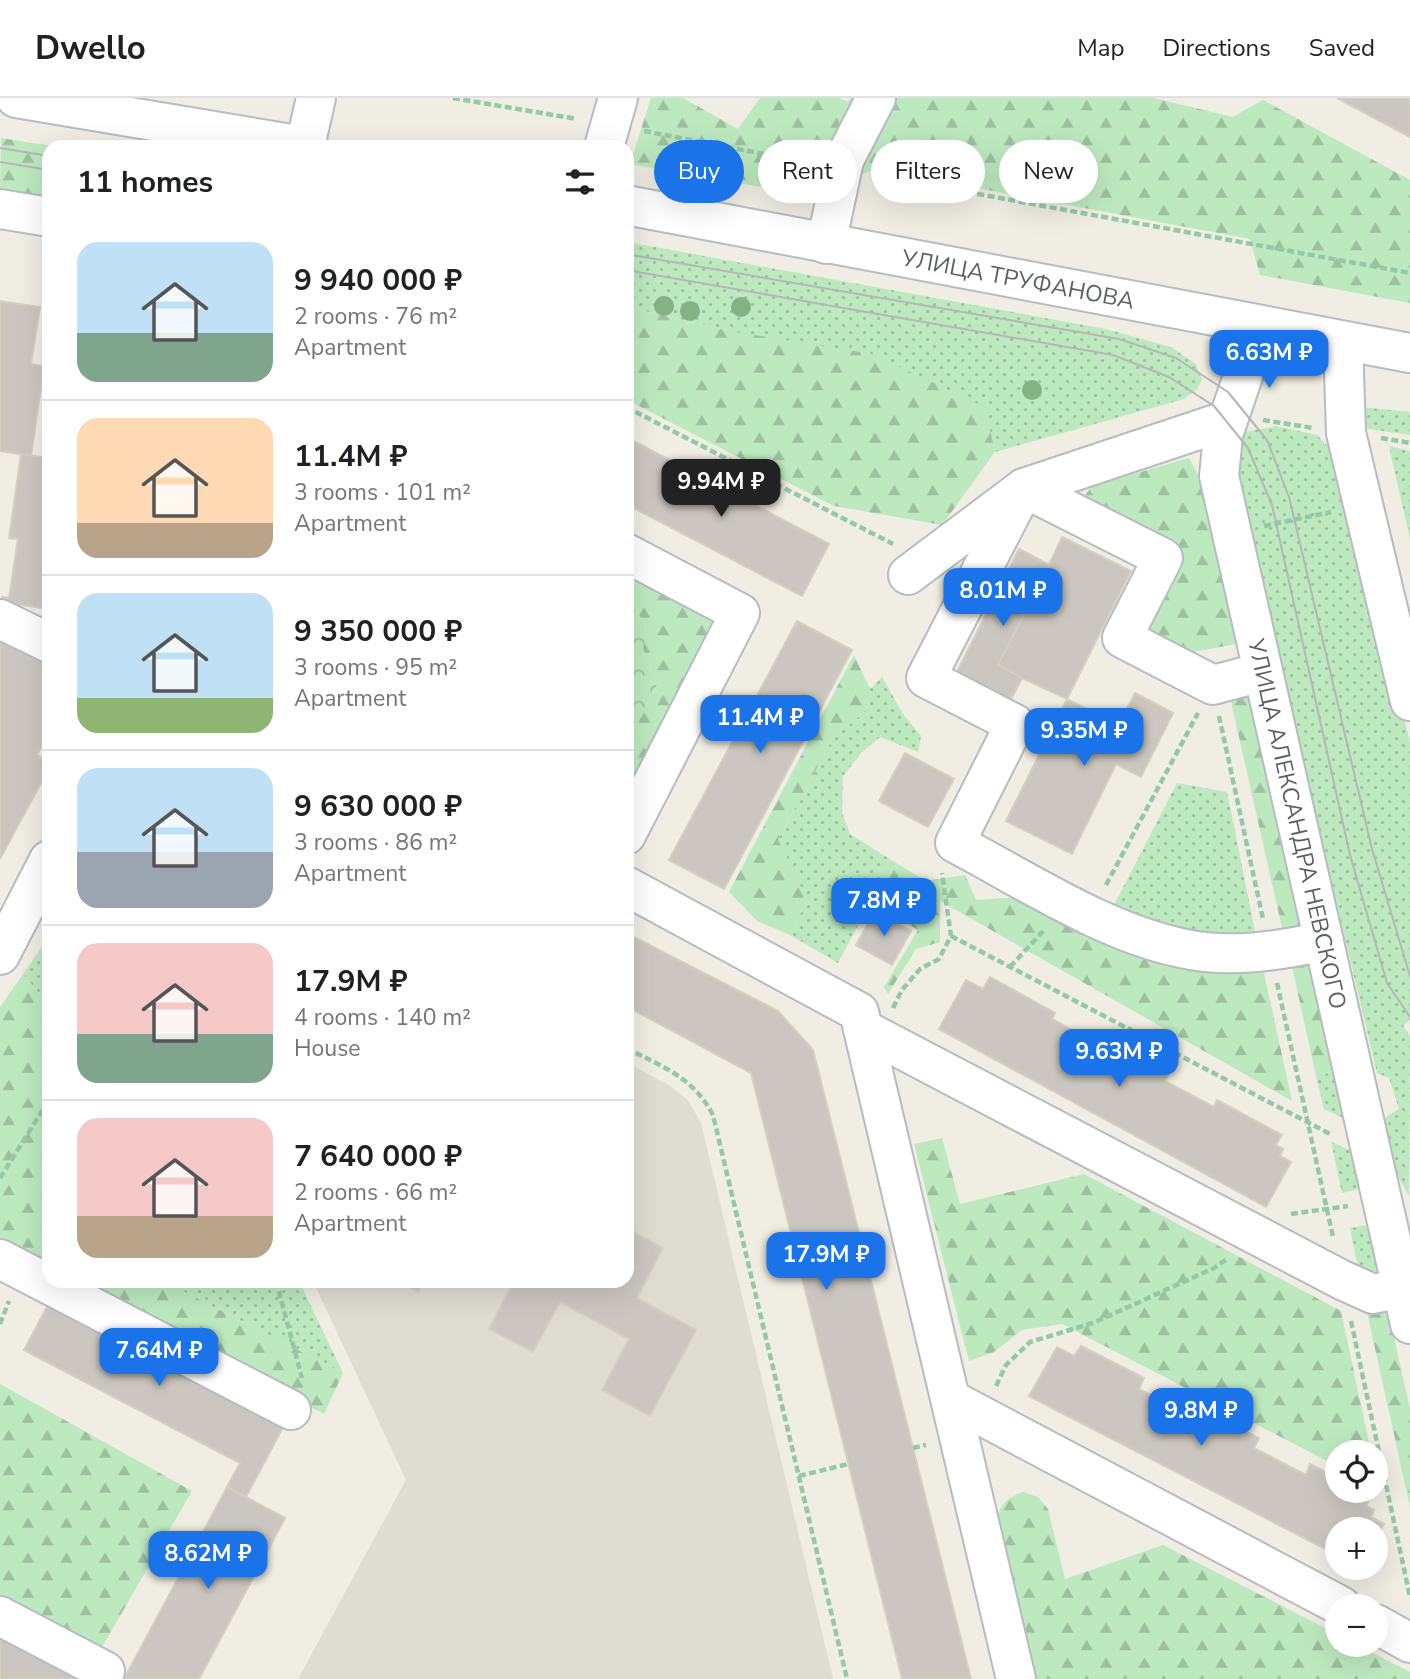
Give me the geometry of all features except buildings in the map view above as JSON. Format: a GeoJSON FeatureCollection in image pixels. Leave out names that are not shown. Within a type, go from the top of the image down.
{"type":"FeatureCollection","features":[{"type":"Feature","properties":{"kind":"street"},"geometry":{"type":"LineString","coordinates":[[16,98],[265,140]]}},
{"type":"Feature","properties":{"kind":"street"},"geometry":{"type":"LineString","coordinates":[[308,140],[316,98]]}},
{"type":"Feature","properties":{"kind":"street"},"geometry":{"type":"LineString","coordinates":[[856,140],[876,98]]}},
{"type":"Feature","properties":{"kind":"street"},"geometry":{"type":"LineString","coordinates":[[826,244],[835,203]]}},
{"type":"Feature","properties":{"kind":"street","name":"УЛИЦА ТРУФАНОВА"},"geometry":{"type":"LineString","coordinates":[[634,207],[1410,353]]}},
{"type":"Feature","properties":{"kind":"street"},"geometry":{"type":"LineString","coordinates":[[0,209],[42,215]]}},
{"type":"Feature","properties":{"kind":"street","name":"УЛИЦА АЛЕКСАНДРА НЕВСКОГО"},"geometry":{"type":"LineString","coordinates":[[1260,326],[1228,420],[1219,460],[1219,476],[1382,1198],[1401,1241],[1406,1306]]}},
{"type":"Feature","properties":{"kind":"street"},"geometry":{"type":"LineString","coordinates":[[1343,341],[1346,433],[1365,516],[1395,585],[1410,701]]}},
{"type":"Feature","properties":{"kind":"street"},"geometry":{"type":"LineString","coordinates":[[917,568],[1024,488],[1228,420]]}},
{"type":"Feature","properties":{"kind":"street"},"geometry":{"type":"LineString","coordinates":[[1024,488],[1163,558],[1122,638],[1213,685],[1262,671]]}},
{"type":"Feature","properties":{"kind":"street"},"geometry":{"type":"LineString","coordinates":[[1024,488],[926,678],[1015,724],[955,844],[1127,931],[1183,949],[1270,953],[1324,941]]}},
{"type":"Feature","properties":{"kind":"street"},"geometry":{"type":"LineString","coordinates":[[634,557],[740,614],[634,819]]}},
{"type":"Feature","properties":{"kind":"street"},"geometry":{"type":"LineString","coordinates":[[0,619],[42,640]]}},
{"type":"Feature","properties":{"kind":"street"},"geometry":{"type":"LineString","coordinates":[[0,955],[42,874]]}},
{"type":"Feature","properties":{"kind":"street"},"geometry":{"type":"LineString","coordinates":[[634,890],[859,1012],[877,1037],[966,1408],[1016,1679]]}},
{"type":"Feature","properties":{"kind":"street"},"geometry":{"type":"LineString","coordinates":[[877,1037],[1257,1238],[1342,1280],[1406,1306]]}},
{"type":"Feature","properties":{"kind":"street"},"geometry":{"type":"LineString","coordinates":[[0,1259],[42,1281]]}},
{"type":"Feature","properties":{"kind":"street"},"geometry":{"type":"LineString","coordinates":[[56,1288],[290,1410]]}},
{"type":"Feature","properties":{"kind":"street"},"geometry":{"type":"LineString","coordinates":[[966,1408],[1325,1597]]}},
{"type":"Feature","properties":{"kind":"street"},"geometry":{"type":"LineString","coordinates":[[0,1616],[105,1671]]}},
{"type":"Feature","properties":{"kind":"street"},"geometry":{"type":"LineString","coordinates":[[1388,1631],[1410,1643]]}},
{"type":"Feature","properties":{"kind":"path"},"geometry":{"type":"LineString","coordinates":[[453,98],[610,123],[758,152]]}},
{"type":"Feature","properties":{"kind":"path"},"geometry":{"type":"LineString","coordinates":[[857,172],[1410,274]]}},
{"type":"Feature","properties":{"kind":"path"},"geometry":{"type":"LineString","coordinates":[[634,411],[917,568]]}},
{"type":"Feature","properties":{"kind":"path"},"geometry":{"type":"LineString","coordinates":[[1233,534],[1335,512],[1365,516]]}},
{"type":"Feature","properties":{"kind":"path"},"geometry":{"type":"LineString","coordinates":[[1010,967],[1080,908],[1213,685]]}},
{"type":"Feature","properties":{"kind":"path"},"geometry":{"type":"LineString","coordinates":[[1213,685],[1410,1597]]}},
{"type":"Feature","properties":{"kind":"path"},"geometry":{"type":"LineString","coordinates":[[877,1037],[891,1018],[902,990],[920,969],[939,959],[951,936],[941,876],[955,844]]}},
{"type":"Feature","properties":{"kind":"path"},"geometry":{"type":"LineString","coordinates":[[951,936],[1373,1156]]}},
{"type":"Feature","properties":{"kind":"path"},"geometry":{"type":"LineString","coordinates":[[634,1052],[685,1078],[703,1095],[713,1115],[847,1679]]}},
{"type":"Feature","properties":{"kind":"path"},"geometry":{"type":"LineString","coordinates":[[0,1178],[42,1111]]}},
{"type":"Feature","properties":{"kind":"path"},"geometry":{"type":"LineString","coordinates":[[966,1408],[1030,1342],[1093,1323],[1202,1274],[1257,1238],[1266,1226],[1284,1215],[1327,1211],[1382,1198]]}},
{"type":"Feature","properties":{"kind":"path"},"geometry":{"type":"LineString","coordinates":[[278,1288],[302,1376],[290,1410]]}},
{"type":"Feature","properties":{"kind":"path"},"geometry":{"type":"LineString","coordinates":[[799,1476],[848,1464]]}},
{"type":"Feature","properties":{"kind":"shaded area"},"geometry":{"type":"Polygon","coordinates":[[[634,1067],[667,1084],[688,1100],[701,1123],[833,1679],[298,1679],[406,1480],[316,1288],[634,1288],[634,1067]]]}},
{"type":"Feature","properties":{"kind":"green space"},"geometry":{"type":"Polygon","coordinates":[[[651,98],[683,98],[738,129],[760,98],[839,98],[848,102],[850,98],[1154,98],[1233,117],[1263,100],[1410,180],[1410,303],[1260,275],[1250,239],[1057,203],[1098,203],[1098,140],[999,140],[999,192],[985,190],[985,140],[871,140],[871,171],[857,177],[857,140],[758,140],[758,187],[744,184],[744,140],[654,140],[654,168],[634,165],[634,151],[651,98]]]}},
{"type":"Feature","properties":{"kind":"green space"},"geometry":{"type":"Polygon","coordinates":[[[1,138],[42,144],[42,201],[0,193],[1,138]]]}},
{"type":"Feature","properties":{"kind":"green space"},"geometry":{"type":"Polygon","coordinates":[[[634,243],[1106,329],[1171,347],[1196,364],[1202,380],[1197,389],[1184,399],[995,452],[984,407],[730,331],[634,309],[634,243]]]}},
{"type":"Feature","properties":{"kind":"green space"},"geometry":{"type":"Polygon","coordinates":[[[634,309],[730,331],[872,354],[985,407],[995,452],[942,525],[834,506],[634,404],[634,309]]]}},
{"type":"Feature","properties":{"kind":"green space"},"geometry":{"type":"Polygon","coordinates":[[[1362,407],[1410,412],[1410,435],[1362,428],[1362,407]]]}},
{"type":"Feature","properties":{"kind":"green space"},"geometry":{"type":"Polygon","coordinates":[[[1276,426],[1317,435],[1337,456],[1410,742],[1410,1020],[1403,1025],[1410,1036],[1409,1196],[1387,1158],[1384,1118],[1399,1109],[1389,1078],[1377,1073],[1234,470],[1246,432],[1276,426]]]}},
{"type":"Feature","properties":{"kind":"green space"},"geometry":{"type":"Polygon","coordinates":[[[1389,446],[1410,451],[1410,539],[1389,446]]]}},
{"type":"Feature","properties":{"kind":"green space"},"geometry":{"type":"Polygon","coordinates":[[[1189,458],[1204,486],[1241,643],[1183,654],[1138,631],[1177,552],[1080,502],[1092,486],[1189,458]]]}},
{"type":"Feature","properties":{"kind":"green space"},"geometry":{"type":"Polygon","coordinates":[[[647,581],[714,614],[712,645],[634,799],[634,729],[657,685],[643,649],[646,625],[634,608],[634,582],[647,581]]]}},
{"type":"Feature","properties":{"kind":"green space"},"geometry":{"type":"Polygon","coordinates":[[[634,608],[646,625],[643,649],[657,685],[634,729],[634,608]]]}},
{"type":"Feature","properties":{"kind":"green space"},"geometry":{"type":"Polygon","coordinates":[[[854,655],[870,689],[866,710],[832,740],[778,840],[798,878],[806,902],[790,935],[757,921],[729,892],[854,655]]]}},
{"type":"Feature","properties":{"kind":"green space"},"geometry":{"type":"Polygon","coordinates":[[[882,677],[903,714],[921,736],[918,752],[880,737],[862,752],[843,776],[842,813],[850,834],[888,858],[871,901],[838,963],[790,935],[806,902],[778,840],[832,740],[866,710],[870,689],[882,677]]]}},
{"type":"Feature","properties":{"kind":"green space"},"geometry":{"type":"Polygon","coordinates":[[[1258,687],[1313,934],[1285,941],[1229,693],[1258,687]]]}},
{"type":"Feature","properties":{"kind":"green space"},"geometry":{"type":"Polygon","coordinates":[[[1177,783],[1227,792],[1256,936],[1186,935],[1111,911],[1177,783]]]}},
{"type":"Feature","properties":{"kind":"green space"},"geometry":{"type":"Polygon","coordinates":[[[888,858],[926,881],[965,875],[976,900],[1021,897],[1261,959],[1292,1101],[940,901],[940,942],[916,949],[888,994],[884,987],[918,930],[871,901],[888,858]]]}},
{"type":"Feature","properties":{"kind":"green space"},"geometry":{"type":"Polygon","coordinates":[[[42,947],[42,997],[23,974],[42,947]]]}},
{"type":"Feature","properties":{"kind":"green space"},"geometry":{"type":"Polygon","coordinates":[[[1318,956],[1342,1068],[1316,1076],[1291,962],[1318,956]]]}},
{"type":"Feature","properties":{"kind":"green space"},"geometry":{"type":"Polygon","coordinates":[[[23,974],[42,997],[42,1264],[0,1242],[0,1007],[23,974]]]}},
{"type":"Feature","properties":{"kind":"green space"},"geometry":{"type":"Polygon","coordinates":[[[1342,1069],[1354,1123],[1324,1109],[1316,1076],[1342,1069]]]}},
{"type":"Feature","properties":{"kind":"green space"},"geometry":{"type":"Polygon","coordinates":[[[942,1138],[960,1204],[1084,1174],[1341,1311],[1368,1440],[1325,1440],[1325,1460],[1062,1324],[1022,1330],[994,1352],[969,1361],[914,1144],[942,1138]]]}},
{"type":"Feature","properties":{"kind":"green space"},"geometry":{"type":"Polygon","coordinates":[[[1331,1141],[1362,1157],[1368,1187],[1342,1193],[1331,1141]]]}},
{"type":"Feature","properties":{"kind":"green space"},"geometry":{"type":"Polygon","coordinates":[[[1373,1224],[1383,1273],[1360,1278],[1350,1228],[1373,1224]]]}},
{"type":"Feature","properties":{"kind":"green space"},"geometry":{"type":"Polygon","coordinates":[[[86,1288],[177,1288],[343,1373],[324,1414],[86,1288]]]}},
{"type":"Feature","properties":{"kind":"green space"},"geometry":{"type":"Polygon","coordinates":[[[177,1288],[302,1288],[343,1373],[177,1288]]]}},
{"type":"Feature","properties":{"kind":"green space"},"geometry":{"type":"Polygon","coordinates":[[[1365,1303],[1387,1306],[1410,1409],[1410,1507],[1365,1303]]]}},
{"type":"Feature","properties":{"kind":"green space"},"geometry":{"type":"Polygon","coordinates":[[[0,1384],[192,1491],[97,1656],[0,1600],[0,1384]]]}},
{"type":"Feature","properties":{"kind":"green space"},"geometry":{"type":"Polygon","coordinates":[[[1023,1492],[1038,1497],[1048,1509],[1065,1579],[1163,1545],[1325,1628],[1325,1657],[1381,1657],[1410,1672],[1410,1679],[1032,1679],[996,1525],[999,1513],[1011,1497],[1023,1492]]]}},
{"type":"Feature","properties":{"kind":"tram line"},"geometry":{"type":"LineString","coordinates":[[0,148],[42,155]]}},
{"type":"Feature","properties":{"kind":"tram line"},"geometry":{"type":"LineString","coordinates":[[0,162],[42,169]]}},
{"type":"Feature","properties":{"kind":"tram line"},"geometry":{"type":"LineString","coordinates":[[634,255],[1119,339],[1176,358],[1228,392],[1267,440],[1289,497],[1372,849],[1410,976]]}},
{"type":"Feature","properties":{"kind":"tram line"},"geometry":{"type":"LineString","coordinates":[[634,271],[1113,355],[1169,377],[1214,406],[1248,448],[1272,505],[1350,855],[1387,983],[1410,1017]]}}]}
